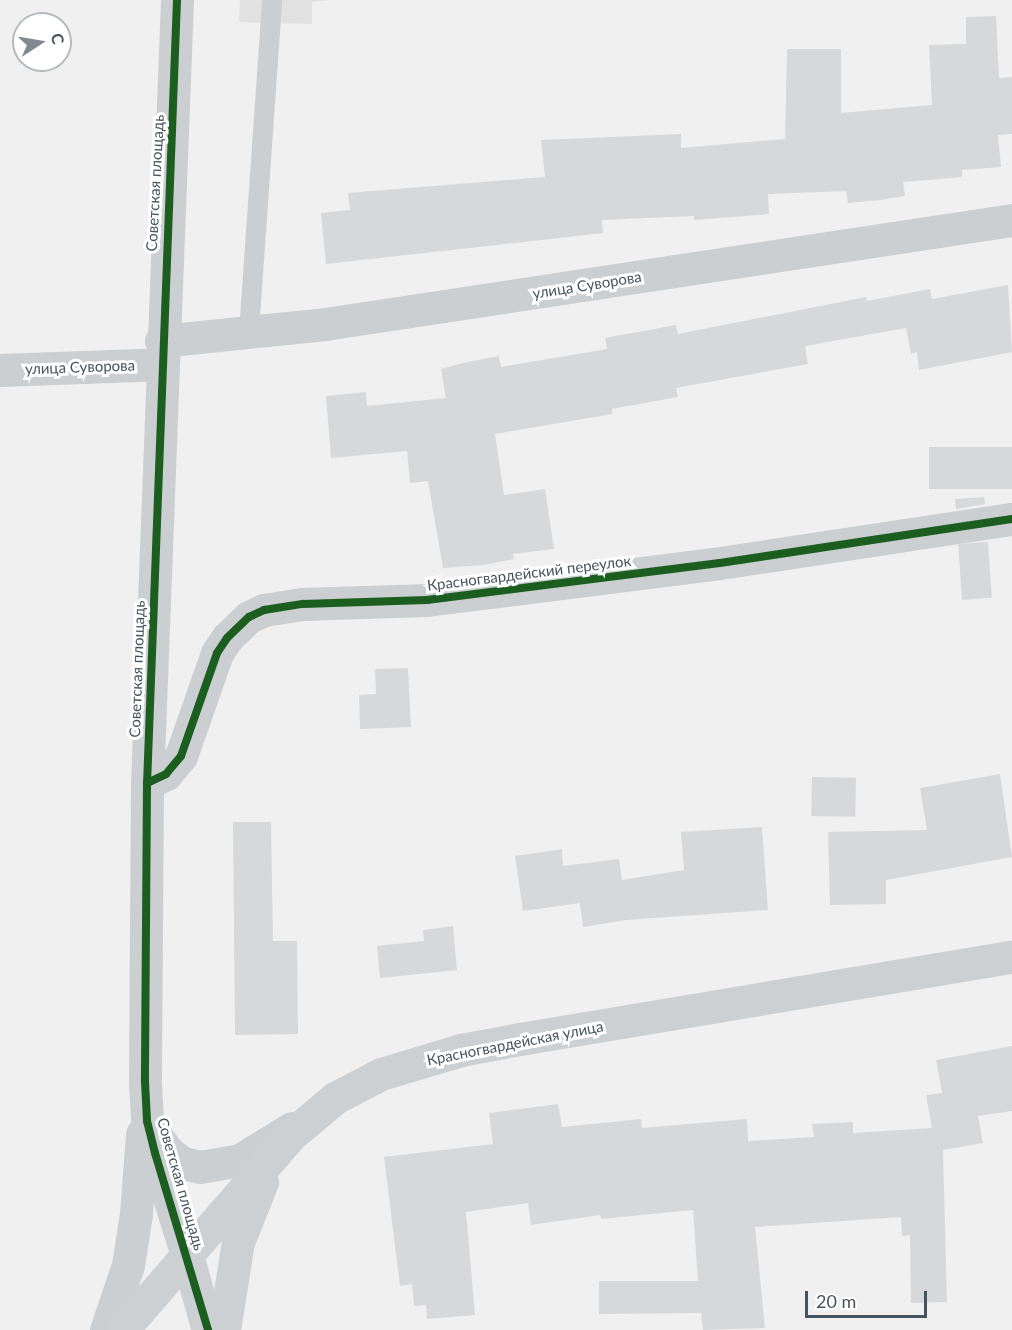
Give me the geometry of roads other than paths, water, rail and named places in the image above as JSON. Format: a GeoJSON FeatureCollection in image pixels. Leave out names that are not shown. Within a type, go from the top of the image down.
{"type":"FeatureCollection","features":[{"type":"Feature","properties":{"kind":"street","name":"Советская площадь"},"geometry":{"type":"LineString","coordinates":[[177,0],[160,353],[147,783],[145,1082],[147,1121],[208,1330]]}},
{"type":"Feature","properties":{"kind":"street","name":"улица Суворова"},"geometry":{"type":"LineString","coordinates":[[0,370],[160,353],[249,332],[1012,220]]}},
{"type":"Feature","properties":{"kind":"street","name":"Красногвардейский переулок"},"geometry":{"type":"LineString","coordinates":[[147,783],[166,774],[181,756],[217,653],[226,638],[249,617],[264,610],[303,604],[385,604],[439,598],[720,563],[1012,519]]}},
{"type":"Feature","properties":{"kind":"street","name":"Красногвардейская улица"},"geometry":{"type":"LineString","coordinates":[[122,1330],[291,1135],[335,1098],[381,1074],[461,1050],[1012,957]]}},
{"type":"Feature","properties":{"kind":"street"},"geometry":{"type":"LineString","coordinates":[[106,1330],[133,1241],[145,1082]]}},
{"type":"Feature","properties":{"kind":"street"},"geometry":{"type":"LineString","coordinates":[[147,1121],[157,1140],[183,1163],[211,1166],[240,1160],[315,1113]]}},
{"type":"Feature","properties":{"kind":"street"},"geometry":{"type":"LineString","coordinates":[[224,1330],[232,1272],[247,1215],[270,1166],[291,1135]]}},
{"type":"Feature","properties":{"kind":"lane"},"geometry":{"type":"LineString","coordinates":[[249,332],[272,0]]}}]}
